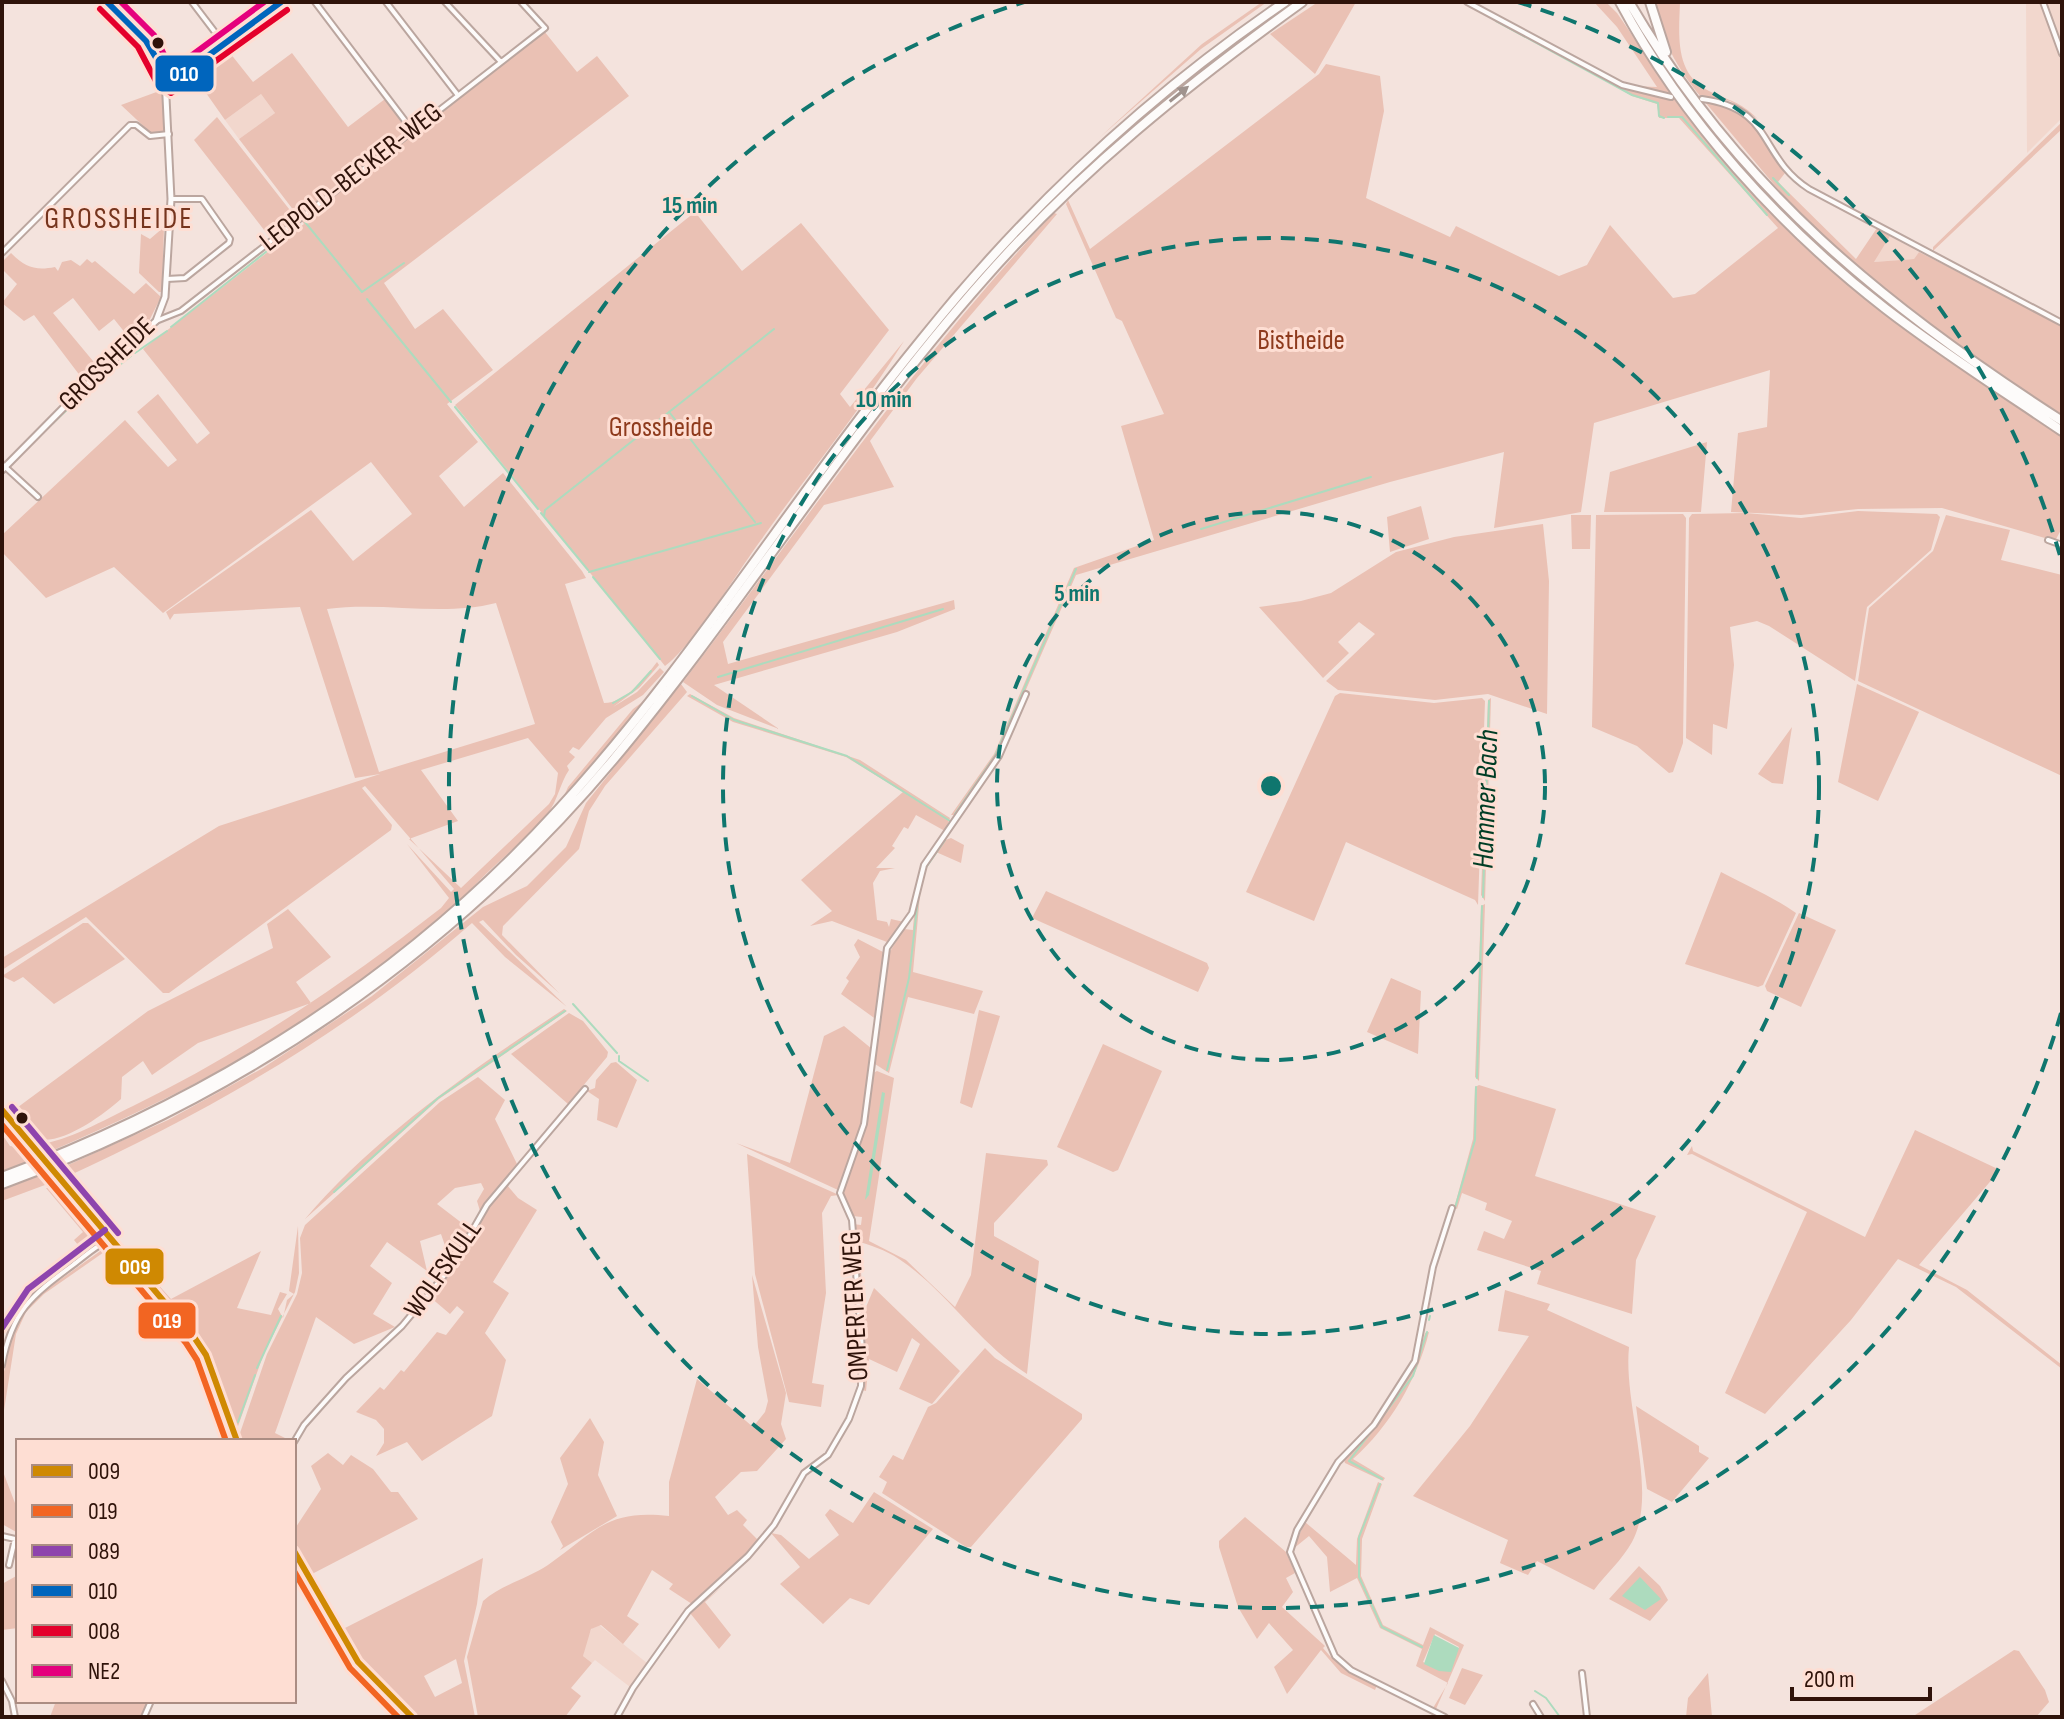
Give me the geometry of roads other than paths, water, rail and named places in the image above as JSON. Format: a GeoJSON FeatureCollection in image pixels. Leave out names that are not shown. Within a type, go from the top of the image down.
{"type":"FeatureCollection","features":[{"type":"Feature","properties":{"kind":"highway"},"geometry":{"type":"LineString","coordinates":[[2,1177],[150,1114],[253,1059],[352,994],[452,914],[526,844],[610,751],[877,397],[961,291],[1074,174],[1175,84],[1285,2]]}},
{"type":"Feature","properties":{"kind":"highway"},"geometry":{"type":"LineString","coordinates":[[2,1184],[129,1132],[257,1065],[382,981],[476,903],[562,817],[615,756],[864,426],[937,334],[1021,237],[1098,163],[1165,106],[1302,2]]}},
{"type":"Feature","properties":{"kind":"highway"},"geometry":{"type":"LineString","coordinates":[[1612,2],[1630,21]]}},
{"type":"Feature","properties":{"kind":"highway"},"geometry":{"type":"LineString","coordinates":[[1620,2],[1630,21],[1716,142],[1810,243],[1917,332],[2062,431]]}},
{"type":"Feature","properties":{"kind":"highway"},"geometry":{"type":"LineString","coordinates":[[1629,2],[1687,91],[1772,193],[1844,263],[1956,351],[2062,421]]}},
{"type":"Feature","properties":{"kind":"highway"},"geometry":{"type":"LineString","coordinates":[[1650,2],[1657,34],[1687,91]]}},
{"type":"Feature","properties":{"kind":"main road"},"geometry":{"type":"LineString","coordinates":[[2,1110],[200,1346],[236,1439]]}},
{"type":"Feature","properties":{"kind":"main road"},"geometry":{"type":"LineString","coordinates":[[296,1554],[358,1662],[412,1717]]}},
{"type":"Feature","properties":{"kind":"street"},"geometry":{"type":"LineString","coordinates":[[107,2],[146,41],[175,64],[182,76]]}},
{"type":"Feature","properties":{"kind":"street"},"geometry":{"type":"LineString","coordinates":[[192,2],[224,44]]}},
{"type":"Feature","properties":{"kind":"street"},"geometry":{"type":"LineString","coordinates":[[146,41],[171,83],[281,2]]}},
{"type":"Feature","properties":{"kind":"street"},"geometry":{"type":"LineString","coordinates":[[315,2],[412,130]]}},
{"type":"Feature","properties":{"kind":"street"},"geometry":{"type":"LineString","coordinates":[[386,2],[457,94]]}},
{"type":"Feature","properties":{"kind":"street"},"geometry":{"type":"LineString","coordinates":[[445,2],[501,62]]}},
{"type":"Feature","properties":{"kind":"street","name":"LEOPOLD-BECKER-WEG"},"geometry":{"type":"LineString","coordinates":[[156,321],[181,311],[545,28],[521,2]]}},
{"type":"Feature","properties":{"kind":"street"},"geometry":{"type":"LineString","coordinates":[[1467,2],[1622,85],[1671,97]]}},
{"type":"Feature","properties":{"kind":"street"},"geometry":{"type":"LineString","coordinates":[[2043,2],[2062,54]]}},
{"type":"Feature","properties":{"kind":"street"},"geometry":{"type":"LineString","coordinates":[[164,74],[165,65],[194,65]]}},
{"type":"Feature","properties":{"kind":"street","name":"GROSSHEIDE"},"geometry":{"type":"LineString","coordinates":[[3,467],[156,321],[165,297],[171,199],[164,74]]}},
{"type":"Feature","properties":{"kind":"street","name":"GROSSHEIDE"},"geometry":{"type":"LineString","coordinates":[[166,95],[171,83]]}},
{"type":"Feature","properties":{"kind":"street"},"geometry":{"type":"LineString","coordinates":[[1702,99],[1726,102],[1748,114],[1764,132],[1785,171],[1809,189],[2062,323]]}},
{"type":"Feature","properties":{"kind":"street"},"geometry":{"type":"LineString","coordinates":[[2,253],[130,125],[136,125],[150,136],[169,134]]}},
{"type":"Feature","properties":{"kind":"street"},"geometry":{"type":"LineString","coordinates":[[167,279],[185,278],[230,239],[202,199],[171,199]]}},
{"type":"Feature","properties":{"kind":"street"},"geometry":{"type":"LineString","coordinates":[[3,467],[38,497]]}},
{"type":"Feature","properties":{"kind":"street"},"geometry":{"type":"LineString","coordinates":[[2048,540],[2062,545]]}},
{"type":"Feature","properties":{"kind":"street","name":"OMPERTER WEG"},"geometry":{"type":"LineString","coordinates":[[617,1717],[633,1688],[688,1611],[748,1556],[774,1525],[804,1473],[828,1455],[856,1404],[861,1386],[862,1350],[852,1220],[840,1193],[864,1124],[887,948],[912,913],[919,875],[999,756],[1026,694]]}},
{"type":"Feature","properties":{"kind":"street","name":"WOLFSKULL"},"geometry":{"type":"LineString","coordinates":[[296,1439],[304,1425],[346,1378],[402,1326],[452,1266],[487,1205],[585,1089]]}},
{"type":"Feature","properties":{"kind":"street"},"geometry":{"type":"LineString","coordinates":[[1445,1717],[1351,1670],[1335,1656],[1290,1552],[1297,1530],[1338,1462],[1374,1425],[1415,1361],[1433,1267],[1452,1208]]}},
{"type":"Feature","properties":{"kind":"street"},"geometry":{"type":"LineString","coordinates":[[2,1365],[7,1339],[22,1308],[37,1292],[110,1239]]}},
{"type":"Feature","properties":{"kind":"street"},"geometry":{"type":"LineString","coordinates":[[2,1536],[15,1539],[9,1565]]}},
{"type":"Feature","properties":{"kind":"street"},"geometry":{"type":"LineString","coordinates":[[1582,1673],[1587,1717]]}},
{"type":"Feature","properties":{"kind":"street"},"geometry":{"type":"LineString","coordinates":[[2,1681],[12,1701],[15,1717]]}},
{"type":"Feature","properties":{"kind":"street"},"geometry":{"type":"LineString","coordinates":[[1533,1704],[1541,1717]]}},
{"type":"Feature","properties":{"kind":"waterway"},"geometry":{"type":"LineString","coordinates":[[1496,21],[1632,95],[1658,103],[1659,116],[1664,118]]}},
{"type":"Feature","properties":{"kind":"waterway"},"geometry":{"type":"LineString","coordinates":[[1668,117],[1682,117],[1767,215]]}},
{"type":"Feature","properties":{"kind":"waterway"},"geometry":{"type":"LineString","coordinates":[[1773,178],[1789,195]]}},
{"type":"Feature","properties":{"kind":"waterway"},"geometry":{"type":"LineString","coordinates":[[313,215],[305,222],[362,292],[404,263]]}},
{"type":"Feature","properties":{"kind":"waterway"},"geometry":{"type":"LineString","coordinates":[[171,327],[300,225]]}},
{"type":"Feature","properties":{"kind":"waterway"},"geometry":{"type":"LineString","coordinates":[[367,299],[451,402]]}},
{"type":"Feature","properties":{"kind":"waterway"},"geometry":{"type":"LineString","coordinates":[[544,516],[545,510],[774,329]]}},
{"type":"Feature","properties":{"kind":"waterway"},"geometry":{"type":"LineString","coordinates":[[135,353],[167,331]]}},
{"type":"Feature","properties":{"kind":"waterway"},"geometry":{"type":"LineString","coordinates":[[111,372],[131,356]]}},
{"type":"Feature","properties":{"kind":"waterway"},"geometry":{"type":"LineString","coordinates":[[52,424],[94,384]]}},
{"type":"Feature","properties":{"kind":"waterway"},"geometry":{"type":"LineString","coordinates":[[455,407],[538,509]]}},
{"type":"Feature","properties":{"kind":"waterway"},"geometry":{"type":"LineString","coordinates":[[670,413],[755,522]]}},
{"type":"Feature","properties":{"kind":"waterway"},"geometry":{"type":"LineString","coordinates":[[45,431],[48,427]]}},
{"type":"Feature","properties":{"kind":"waterway"},"geometry":{"type":"LineString","coordinates":[[32,444],[40,435]]}},
{"type":"Feature","properties":{"kind":"waterway"},"geometry":{"type":"LineString","coordinates":[[12,464],[28,447]]}},
{"type":"Feature","properties":{"kind":"waterway"},"geometry":{"type":"LineString","coordinates":[[1201,529],[1371,477]]}},
{"type":"Feature","properties":{"kind":"waterway"},"geometry":{"type":"LineString","coordinates":[[541,513],[588,570]]}},
{"type":"Feature","properties":{"kind":"waterway"},"geometry":{"type":"LineString","coordinates":[[589,572],[761,523]]}},
{"type":"Feature","properties":{"kind":"waterway"},"geometry":{"type":"LineString","coordinates":[[955,814],[995,756],[1076,569]]}},
{"type":"Feature","properties":{"kind":"waterway"},"geometry":{"type":"LineString","coordinates":[[593,577],[660,659]]}},
{"type":"Feature","properties":{"kind":"waterway"},"geometry":{"type":"LineString","coordinates":[[718,677],[943,609]]}},
{"type":"Feature","properties":{"kind":"waterway"},"geometry":{"type":"LineString","coordinates":[[613,703],[632,692],[651,671]]}},
{"type":"Feature","properties":{"kind":"waterway"},"geometry":{"type":"LineString","coordinates":[[692,696],[734,720],[847,756],[950,821]]}},
{"type":"Feature","properties":{"kind":"waterway","name":"Hammer Bach"},"geometry":{"type":"LineString","coordinates":[[1483,897],[1489,701]]}},
{"type":"Feature","properties":{"kind":"waterway"},"geometry":{"type":"LineString","coordinates":[[925,869],[945,840]]}},
{"type":"Feature","properties":{"kind":"waterway"},"geometry":{"type":"LineString","coordinates":[[887,1070],[909,978],[919,890]]}},
{"type":"Feature","properties":{"kind":"waterway","name":"Hammer Bach"},"geometry":{"type":"LineString","coordinates":[[1477,1078],[1482,906]]}},
{"type":"Feature","properties":{"kind":"waterway"},"geometry":{"type":"LineString","coordinates":[[573,1004],[617,1053]]}},
{"type":"Feature","properties":{"kind":"waterway"},"geometry":{"type":"LineString","coordinates":[[334,1192],[438,1098],[565,1011]]}},
{"type":"Feature","properties":{"kind":"waterway"},"geometry":{"type":"LineString","coordinates":[[619,1056],[619,1061],[648,1081]]}},
{"type":"Feature","properties":{"kind":"waterway","name":"Hammer Bach"},"geometry":{"type":"LineString","coordinates":[[1455,1208],[1475,1140],[1476,1087]]}},
{"type":"Feature","properties":{"kind":"waterway"},"geometry":{"type":"LineString","coordinates":[[257,1368],[281,1316]]}},
{"type":"Feature","properties":{"kind":"waterway","name":"Hammer Bach"},"geometry":{"type":"LineString","coordinates":[[1429,1320],[1430,1316]]}},
{"type":"Feature","properties":{"kind":"waterway","name":"Hammer Bach"},"geometry":{"type":"LineString","coordinates":[[1382,1479],[1349,1461],[1413,1376],[1427,1332]]}},
{"type":"Feature","properties":{"kind":"waterway"},"geometry":{"type":"LineString","coordinates":[[238,1422],[255,1375]]}},
{"type":"Feature","properties":{"kind":"waterway","name":"Hammer Bach"},"geometry":{"type":"LineString","coordinates":[[1380,1484],[1359,1537],[1359,1577],[1382,1627],[1422,1647]]}},
{"type":"Feature","properties":{"kind":"waterway","name":"Hammer Bach"},"geometry":{"type":"LineString","coordinates":[[1535,1691],[1546,1698],[1560,1717]]}},
{"type":"Feature","properties":{"kind":"district","name":"GROSSHEIDE"},"geometry":{"type":"Point","coordinates":[119,219]}},
{"type":"Feature","properties":{"kind":"park label","name":"Bistheide"},"geometry":{"type":"Point","coordinates":[1301,340]}},
{"type":"Feature","properties":{"kind":"park label","name":"Grossheide"},"geometry":{"type":"Point","coordinates":[661,427]}}]}
